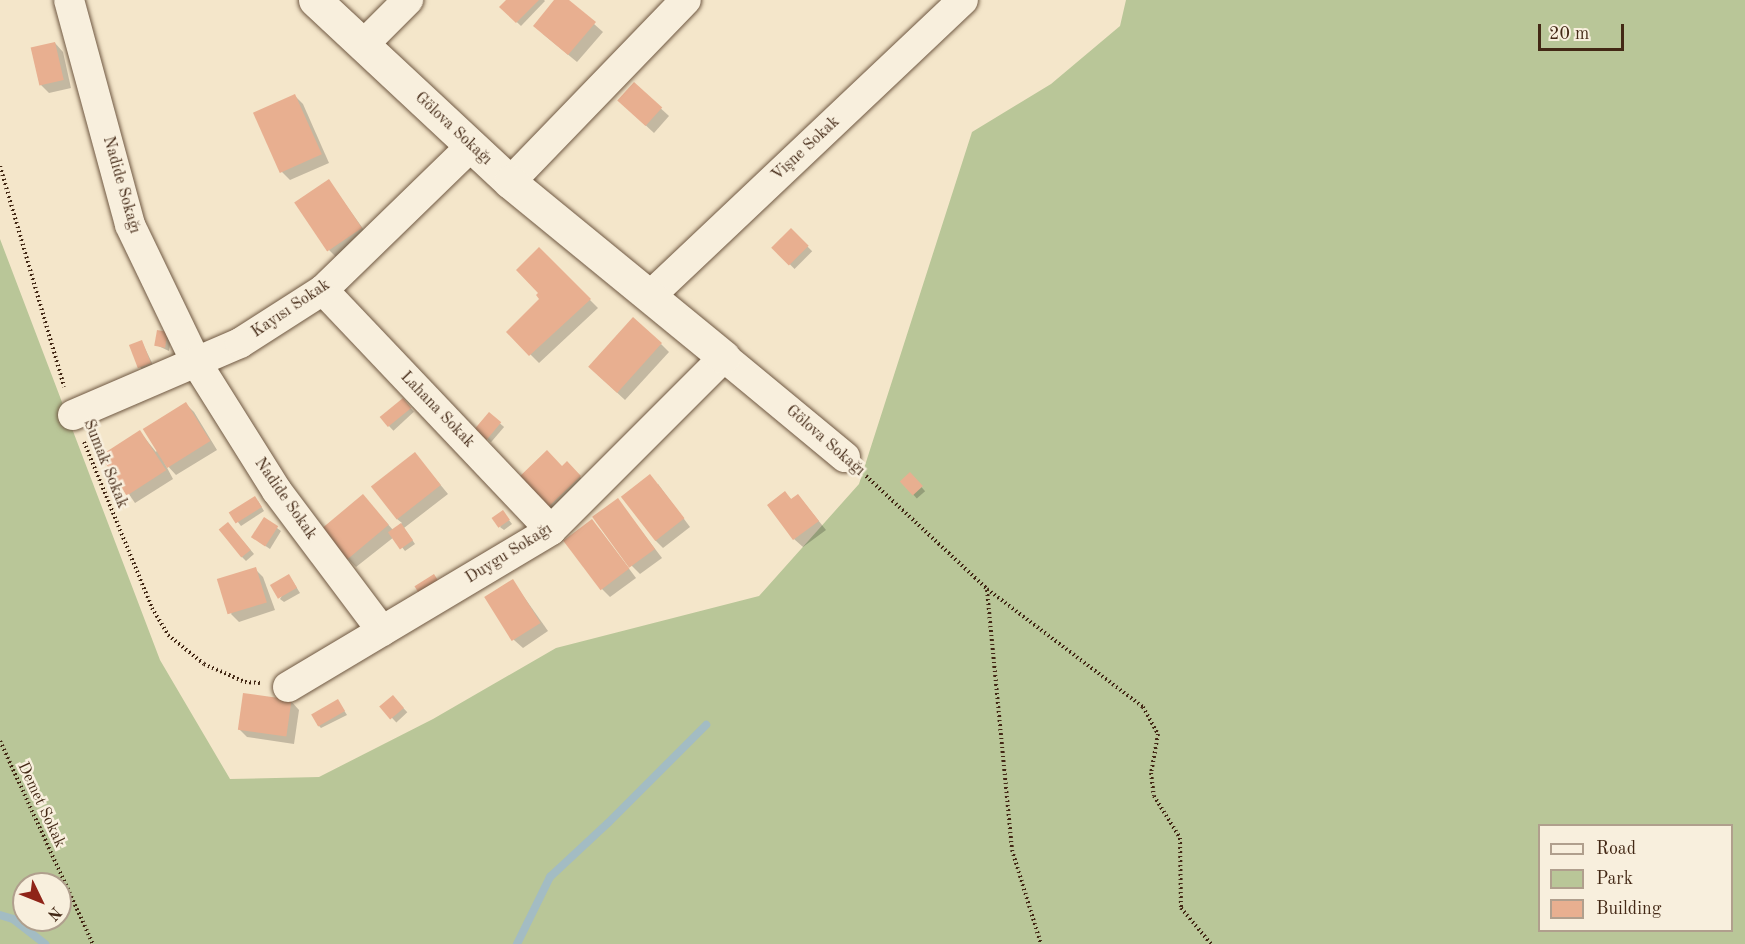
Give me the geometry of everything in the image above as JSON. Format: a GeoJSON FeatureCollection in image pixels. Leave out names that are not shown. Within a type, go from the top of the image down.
{"type":"FeatureCollection","features":[{"type":"Feature","properties":{"kind":"street","name":"Nadide Sokağı"},"geometry":{"type":"LineString","coordinates":[[69,0],[130,225],[196,362]]}},
{"type":"Feature","properties":{"kind":"street","name":"Gölova Sokağı"},"geometry":{"type":"LineString","coordinates":[[315,0],[510,182],[845,457]]}},
{"type":"Feature","properties":{"kind":"street"},"geometry":{"type":"LineString","coordinates":[[363,45],[408,0]]}},
{"type":"Feature","properties":{"kind":"street"},"geometry":{"type":"LineString","coordinates":[[510,182],[686,0]]}},
{"type":"Feature","properties":{"kind":"street","name":"Vişne Sokak"},"geometry":{"type":"LineString","coordinates":[[649,297],[963,0]]}},
{"type":"Feature","properties":{"kind":"street","name":"Kayısı Sokak"},"geometry":{"type":"LineString","coordinates":[[73,415],[240,343],[324,290],[471,146]]}},
{"type":"Feature","properties":{"kind":"street","name":"Lahana Sokak"},"geometry":{"type":"LineString","coordinates":[[324,290],[551,530]]}},
{"type":"Feature","properties":{"kind":"street","name":"Duygu Sokağı"},"geometry":{"type":"LineString","coordinates":[[288,687],[551,530],[724,357]]}},
{"type":"Feature","properties":{"kind":"street","name":"Nadide Sokak"},"geometry":{"type":"LineString","coordinates":[[196,362],[277,491],[382,631]]}},
{"type":"Feature","properties":{"kind":"path","name":"Sumak Sokak"},"geometry":{"type":"LineString","coordinates":[[0,166],[73,415],[152,608],[168,636],[204,664],[245,682],[288,687]]}},
{"type":"Feature","properties":{"kind":"path","name":"Gölova Sokağı"},"geometry":{"type":"LineString","coordinates":[[845,457],[987,589],[1143,707],[1158,734],[1151,773],[1154,796],[1180,838],[1181,908],[1211,944]]}},
{"type":"Feature","properties":{"kind":"path"},"geometry":{"type":"LineString","coordinates":[[987,589],[1012,850],[1041,944]]}},
{"type":"Feature","properties":{"kind":"path","name":"Demet Sokak"},"geometry":{"type":"LineString","coordinates":[[0,741],[93,944]]}},
{"type":"Feature","properties":{"kind":"green space"},"geometry":{"type":"Polygon","coordinates":[[[1126,0],[1745,0],[1745,944],[0,944],[0,239],[160,660],[230,779],[319,777],[433,719],[556,648],[759,596],[859,484],[972,132],[1051,84],[1120,26],[1126,0]]]}},
{"type":"Feature","properties":{"kind":"building"},"geometry":{"type":"Polygon","coordinates":[[[506,0],[539,0],[516,23],[499,7],[506,0]]]}},
{"type":"Feature","properties":{"kind":"building"},"geometry":{"type":"Polygon","coordinates":[[[554,0],[569,0],[596,22],[568,55],[533,26],[554,0]]]}},
{"type":"Feature","properties":{"kind":"building"},"geometry":{"type":"Polygon","coordinates":[[[55,42],[64,80],[39,86],[31,48],[55,42]]]}},
{"type":"Feature","properties":{"kind":"building"},"geometry":{"type":"Polygon","coordinates":[[[634,82],[662,107],[646,126],[617,101],[634,82]]]}},
{"type":"Feature","properties":{"kind":"building"},"geometry":{"type":"Polygon","coordinates":[[[295,94],[322,154],[280,173],[253,113],[295,94]]]}},
{"type":"Feature","properties":{"kind":"building"},"geometry":{"type":"Polygon","coordinates":[[[329,179],[362,228],[327,251],[294,202],[329,179]]]}},
{"type":"Feature","properties":{"kind":"building"},"geometry":{"type":"Polygon","coordinates":[[[791,228],[809,246],[789,265],[771,248],[791,228]]]}},
{"type":"Feature","properties":{"kind":"building"},"geometry":{"type":"Polygon","coordinates":[[[539,247],[591,299],[529,356],[506,332],[539,299],[536,295],[538,293],[516,270],[539,247]]]}},
{"type":"Feature","properties":{"kind":"building"},"geometry":{"type":"Polygon","coordinates":[[[633,317],[662,343],[617,393],[588,367],[633,317]]]}},
{"type":"Feature","properties":{"kind":"building"},"geometry":{"type":"Polygon","coordinates":[[[157,330],[168,332],[165,348],[154,346],[157,330]]]}},
{"type":"Feature","properties":{"kind":"building"},"geometry":{"type":"Polygon","coordinates":[[[142,340],[151,363],[138,368],[129,345],[142,340]]]}},
{"type":"Feature","properties":{"kind":"building"},"geometry":{"type":"Polygon","coordinates":[[[403,398],[411,408],[388,427],[380,417],[403,398]]]}},
{"type":"Feature","properties":{"kind":"building"},"geometry":{"type":"Polygon","coordinates":[[[186,402],[210,441],[167,468],[143,429],[186,402]]]}},
{"type":"Feature","properties":{"kind":"building"},"geometry":{"type":"Polygon","coordinates":[[[489,412],[501,422],[486,440],[474,430],[489,412]]]}},
{"type":"Feature","properties":{"kind":"building"},"geometry":{"type":"Polygon","coordinates":[[[140,430],[166,470],[127,496],[101,456],[140,430]]]}},
{"type":"Feature","properties":{"kind":"building"},"geometry":{"type":"Polygon","coordinates":[[[547,450],[562,466],[567,461],[581,476],[545,510],[516,480],[547,450]]]}},
{"type":"Feature","properties":{"kind":"building"},"geometry":{"type":"Polygon","coordinates":[[[415,452],[441,485],[397,520],[371,486],[415,452]]]}},
{"type":"Feature","properties":{"kind":"building"},"geometry":{"type":"Polygon","coordinates":[[[910,472],[923,486],[913,495],[900,482],[910,472]]]}},
{"type":"Feature","properties":{"kind":"building"},"geometry":{"type":"Polygon","coordinates":[[[650,474],[684,518],[655,541],[621,497],[650,474]]]}},
{"type":"Feature","properties":{"kind":"building"},"geometry":{"type":"Polygon","coordinates":[[[785,491],[791,499],[798,494],[819,521],[793,540],[767,505],[785,491]]]}},
{"type":"Feature","properties":{"kind":"building"},"geometry":{"type":"Polygon","coordinates":[[[363,494],[389,525],[347,560],[321,529],[363,494]]]}},
{"type":"Feature","properties":{"kind":"building"},"geometry":{"type":"Polygon","coordinates":[[[255,496],[262,507],[236,523],[229,512],[255,496]]]}},
{"type":"Feature","properties":{"kind":"building"},"geometry":{"type":"Polygon","coordinates":[[[618,498],[655,549],[629,568],[592,517],[618,498]]]}},
{"type":"Feature","properties":{"kind":"building"},"geometry":{"type":"Polygon","coordinates":[[[503,510],[510,520],[498,528],[492,518],[503,510]]]}},
{"type":"Feature","properties":{"kind":"building"},"geometry":{"type":"Polygon","coordinates":[[[264,517],[278,526],[265,546],[251,537],[264,517]]]}},
{"type":"Feature","properties":{"kind":"building"},"geometry":{"type":"Polygon","coordinates":[[[592,519],[629,569],[601,590],[563,541],[592,519]]]}},
{"type":"Feature","properties":{"kind":"building"},"geometry":{"type":"Polygon","coordinates":[[[228,522],[251,550],[241,558],[219,530],[228,522]]]}},
{"type":"Feature","properties":{"kind":"building"},"geometry":{"type":"Polygon","coordinates":[[[401,523],[413,540],[400,549],[388,532],[401,523]]]}},
{"type":"Feature","properties":{"kind":"building"},"geometry":{"type":"Polygon","coordinates":[[[256,567],[267,602],[228,614],[217,579],[256,567]]]}},
{"type":"Feature","properties":{"kind":"building"},"geometry":{"type":"Polygon","coordinates":[[[289,574],[297,588],[278,599],[270,585],[289,574]]]}},
{"type":"Feature","properties":{"kind":"building"},"geometry":{"type":"Polygon","coordinates":[[[434,574],[442,587],[422,599],[414,586],[434,574]]]}},
{"type":"Feature","properties":{"kind":"building"},"geometry":{"type":"Polygon","coordinates":[[[513,579],[541,623],[512,641],[484,597],[513,579]]]}},
{"type":"Feature","properties":{"kind":"building"},"geometry":{"type":"Polygon","coordinates":[[[243,693],[292,700],[286,736],[238,730],[243,693]]]}},
{"type":"Feature","properties":{"kind":"building"},"geometry":{"type":"Polygon","coordinates":[[[393,695],[404,708],[390,720],[379,707],[393,695]]]}},
{"type":"Feature","properties":{"kind":"building"},"geometry":{"type":"Polygon","coordinates":[[[338,699],[345,711],[318,727],[311,714],[338,699]]]}},
{"type":"Feature","properties":{"kind":"waterway"},"geometry":{"type":"LineString","coordinates":[[517,944],[550,877],[706,725]]}},
{"type":"Feature","properties":{"kind":"waterway"},"geometry":{"type":"LineString","coordinates":[[0,915],[13,919],[45,944]]}}]}
